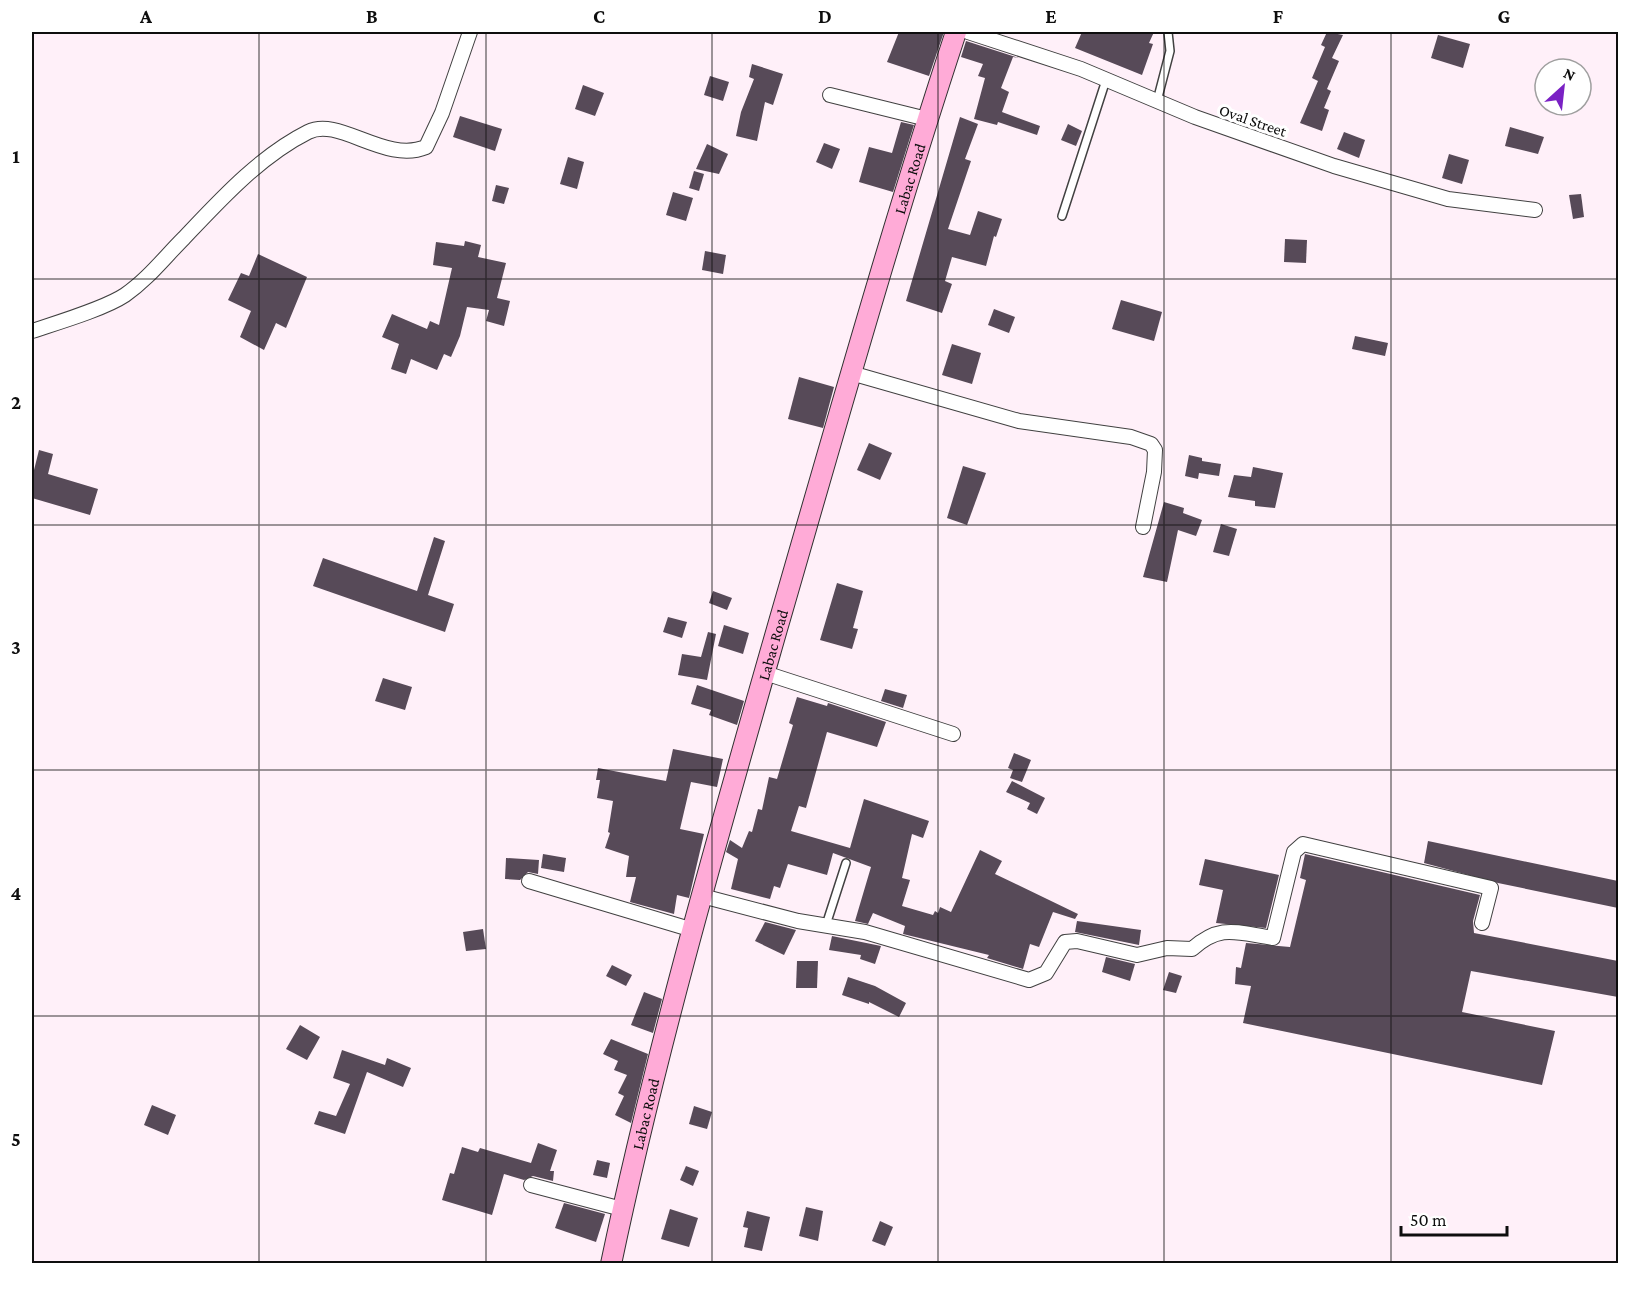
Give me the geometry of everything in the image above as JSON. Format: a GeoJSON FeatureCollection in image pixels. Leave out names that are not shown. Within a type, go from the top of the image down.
{"type":"FeatureCollection","features":[{"type":"Feature","properties":{"kind":"street"},"geometry":{"type":"LineString","coordinates":[[32,331],[122,297],[159,267],[182,239],[262,163],[312,130],[330,129],[393,150],[412,152],[426,147],[442,113],[470,32]]}},
{"type":"Feature","properties":{"kind":"street","name":"Labac Road"},"geometry":{"type":"LineString","coordinates":[[611,1263],[655,1069],[702,896],[851,373],[927,119],[956,32]]}},
{"type":"Feature","properties":{"kind":"street","name":"Oval Street"},"geometry":{"type":"LineString","coordinates":[[968,32],[1106,80],[1334,166],[1448,200],[1535,210]]}},
{"type":"Feature","properties":{"kind":"street"},"geometry":{"type":"LineString","coordinates":[[830,95],[927,119]]}},
{"type":"Feature","properties":{"kind":"street"},"geometry":{"type":"LineString","coordinates":[[851,373],[1019,421],[1131,437],[1151,444],[1155,450],[1154,472],[1143,527]]}},
{"type":"Feature","properties":{"kind":"street"},"geometry":{"type":"LineString","coordinates":[[765,673],[953,734]]}},
{"type":"Feature","properties":{"kind":"street"},"geometry":{"type":"LineString","coordinates":[[702,896],[798,921],[865,932],[1029,980],[1046,974],[1065,942],[1077,941],[1137,955],[1167,948],[1192,949],[1207,935],[1222,931],[1273,939],[1294,852],[1303,844],[1491,888],[1482,923]]}},
{"type":"Feature","properties":{"kind":"street"},"geometry":{"type":"LineString","coordinates":[[530,881],[693,930]]}},
{"type":"Feature","properties":{"kind":"street"},"geometry":{"type":"LineString","coordinates":[[531,1185],[622,1209]]}},
{"type":"Feature","properties":{"kind":"lane"},"geometry":{"type":"LineString","coordinates":[[1157,101],[1170,51],[1168,32]]}},
{"type":"Feature","properties":{"kind":"lane"},"geometry":{"type":"LineString","coordinates":[[1062,216],[1106,80]]}},
{"type":"Feature","properties":{"kind":"lane"},"geometry":{"type":"LineString","coordinates":[[826,925],[846,864]]}},
{"type":"Feature","properties":{"kind":"building"},"geometry":{"type":"Polygon","coordinates":[[[899,32],[944,32],[929,76],[887,62],[899,32]]]}},
{"type":"Feature","properties":{"kind":"building"},"geometry":{"type":"Polygon","coordinates":[[[1082,32],[1154,32],[1149,43],[1153,44],[1142,75],[1075,48],[1082,32]]]}},
{"type":"Feature","properties":{"kind":"building"},"geometry":{"type":"Polygon","coordinates":[[[1327,32],[1343,35],[1332,58],[1339,61],[1327,89],[1331,91],[1324,108],[1329,110],[1322,131],[1300,123],[1318,81],[1312,78],[1325,47],[1321,45],[1327,32]]]}},
{"type":"Feature","properties":{"kind":"building"},"geometry":{"type":"Polygon","coordinates":[[[1438,35],[1470,44],[1463,68],[1431,58],[1438,35]]]}},
{"type":"Feature","properties":{"kind":"building"},"geometry":{"type":"Polygon","coordinates":[[[966,41],[1019,58],[1013,57],[1001,88],[1009,92],[1002,112],[1040,126],[1037,135],[998,122],[997,125],[974,119],[985,78],[978,76],[983,64],[961,57],[966,41]]]}},
{"type":"Feature","properties":{"kind":"building"},"geometry":{"type":"Polygon","coordinates":[[[752,64],[783,74],[773,105],[765,102],[757,141],[736,136],[741,112],[754,79],[749,77],[752,64]]]}},
{"type":"Feature","properties":{"kind":"building"},"geometry":{"type":"Polygon","coordinates":[[[710,76],[729,82],[723,101],[704,95],[710,76]]]}},
{"type":"Feature","properties":{"kind":"building"},"geometry":{"type":"Polygon","coordinates":[[[583,85],[604,93],[595,116],[575,109],[583,85]]]}},
{"type":"Feature","properties":{"kind":"building"},"geometry":{"type":"Polygon","coordinates":[[[460,116],[502,129],[495,151],[453,137],[460,116]]]}},
{"type":"Feature","properties":{"kind":"building"},"geometry":{"type":"Polygon","coordinates":[[[960,117],[978,124],[965,159],[971,161],[948,229],[970,235],[978,211],[1002,219],[996,237],[994,236],[986,266],[952,257],[945,281],[952,284],[942,313],[906,301],[960,117]]]}},
{"type":"Feature","properties":{"kind":"building"},"geometry":{"type":"Polygon","coordinates":[[[901,122],[914,125],[893,192],[859,182],[869,147],[892,153],[901,122]]]}},
{"type":"Feature","properties":{"kind":"building"},"geometry":{"type":"Polygon","coordinates":[[[1068,124],[1082,131],[1076,146],[1061,140],[1068,124]]]}},
{"type":"Feature","properties":{"kind":"building"},"geometry":{"type":"Polygon","coordinates":[[[1510,127],[1544,137],[1538,154],[1505,146],[1510,127]]]}},
{"type":"Feature","properties":{"kind":"building"},"geometry":{"type":"Polygon","coordinates":[[[1344,132],[1365,140],[1359,158],[1337,149],[1344,132]]]}},
{"type":"Feature","properties":{"kind":"building"},"geometry":{"type":"Polygon","coordinates":[[[824,143],[840,149],[832,169],[816,162],[824,143]]]}},
{"type":"Feature","properties":{"kind":"building"},"geometry":{"type":"Polygon","coordinates":[[[707,144],[728,154],[719,174],[696,169],[707,144]]]}},
{"type":"Feature","properties":{"kind":"building"},"geometry":{"type":"Polygon","coordinates":[[[1449,154],[1469,160],[1462,184],[1442,178],[1449,154]]]}},
{"type":"Feature","properties":{"kind":"building"},"geometry":{"type":"Polygon","coordinates":[[[568,157],[584,162],[577,189],[560,184],[568,157]]]}},
{"type":"Feature","properties":{"kind":"building"},"geometry":{"type":"Polygon","coordinates":[[[694,171],[704,174],[699,191],[689,188],[694,171]]]}},
{"type":"Feature","properties":{"kind":"building"},"geometry":{"type":"Polygon","coordinates":[[[496,185],[509,188],[504,204],[492,201],[496,185]]]}},
{"type":"Feature","properties":{"kind":"building"},"geometry":{"type":"Polygon","coordinates":[[[673,192],[693,198],[686,221],[666,215],[673,192]]]}},
{"type":"Feature","properties":{"kind":"building"},"geometry":{"type":"Polygon","coordinates":[[[1581,194],[1584,217],[1573,219],[1569,195],[1581,194]]]}},
{"type":"Feature","properties":{"kind":"building"},"geometry":{"type":"Polygon","coordinates":[[[1285,239],[1307,240],[1306,263],[1284,262],[1285,239]]]}},
{"type":"Feature","properties":{"kind":"building"},"geometry":{"type":"Polygon","coordinates":[[[465,241],[481,245],[478,257],[506,263],[497,298],[510,301],[504,326],[486,321],[489,310],[467,307],[460,336],[451,357],[444,354],[437,370],[411,359],[406,374],[391,369],[399,344],[382,337],[392,314],[427,329],[430,321],[439,325],[452,268],[433,265],[436,242],[464,246],[465,241]]]}},
{"type":"Feature","properties":{"kind":"building"},"geometry":{"type":"Polygon","coordinates":[[[705,251],[726,255],[723,274],[702,270],[705,251]]]}},
{"type":"Feature","properties":{"kind":"building"},"geometry":{"type":"Polygon","coordinates":[[[258,254],[307,277],[286,328],[276,323],[264,350],[240,337],[251,311],[228,300],[241,273],[249,276],[258,254]]]}},
{"type":"Feature","properties":{"kind":"building"},"geometry":{"type":"Polygon","coordinates":[[[1121,300],[1162,312],[1154,341],[1112,329],[1121,300]]]}},
{"type":"Feature","properties":{"kind":"building"},"geometry":{"type":"Polygon","coordinates":[[[994,309],[1015,317],[1009,333],[988,325],[994,309]]]}},
{"type":"Feature","properties":{"kind":"building"},"geometry":{"type":"Polygon","coordinates":[[[1355,336],[1388,343],[1385,356],[1352,349],[1355,336]]]}},
{"type":"Feature","properties":{"kind":"building"},"geometry":{"type":"Polygon","coordinates":[[[952,344],[981,353],[972,384],[942,375],[952,344]]]}},
{"type":"Feature","properties":{"kind":"building"},"geometry":{"type":"Polygon","coordinates":[[[799,377],[834,387],[823,428],[788,419],[799,377]]]}},
{"type":"Feature","properties":{"kind":"building"},"geometry":{"type":"Polygon","coordinates":[[[869,443],[892,453],[880,480],[857,470],[869,443]]]}},
{"type":"Feature","properties":{"kind":"building"},"geometry":{"type":"Polygon","coordinates":[[[39,450],[53,454],[48,474],[98,489],[90,515],[32,498],[32,469],[34,470],[39,450]]]}},
{"type":"Feature","properties":{"kind":"building"},"geometry":{"type":"Polygon","coordinates":[[[1189,455],[1202,458],[1202,461],[1221,464],[1219,476],[1199,473],[1198,479],[1185,476],[1189,455]]]}},
{"type":"Feature","properties":{"kind":"building"},"geometry":{"type":"Polygon","coordinates":[[[963,466],[986,473],[967,525],[947,518],[963,466]]]}},
{"type":"Feature","properties":{"kind":"building"},"geometry":{"type":"Polygon","coordinates":[[[1253,467],[1283,473],[1275,508],[1255,506],[1255,501],[1228,497],[1234,475],[1251,477],[1253,467]]]}},
{"type":"Feature","properties":{"kind":"building"},"geometry":{"type":"Polygon","coordinates":[[[1164,502],[1184,508],[1183,513],[1202,520],[1196,536],[1178,530],[1167,582],[1143,577],[1164,502]]]}},
{"type":"Feature","properties":{"kind":"building"},"geometry":{"type":"Polygon","coordinates":[[[1221,524],[1237,529],[1229,556],[1213,552],[1221,524]]]}},
{"type":"Feature","properties":{"kind":"building"},"geometry":{"type":"Polygon","coordinates":[[[434,537],[445,541],[428,595],[454,604],[445,632],[313,586],[323,558],[417,591],[434,537]]]}},
{"type":"Feature","properties":{"kind":"building"},"geometry":{"type":"Polygon","coordinates":[[[837,583],[863,591],[853,628],[858,629],[852,649],[820,640],[837,583]]]}},
{"type":"Feature","properties":{"kind":"building"},"geometry":{"type":"Polygon","coordinates":[[[713,591],[732,598],[727,610],[709,603],[713,591]]]}},
{"type":"Feature","properties":{"kind":"building"},"geometry":{"type":"Polygon","coordinates":[[[668,617],[687,622],[682,638],[663,632],[668,617]]]}},
{"type":"Feature","properties":{"kind":"building"},"geometry":{"type":"Polygon","coordinates":[[[724,625],[749,633],[743,654],[718,646],[724,625]]]}},
{"type":"Feature","properties":{"kind":"building"},"geometry":{"type":"Polygon","coordinates":[[[708,632],[716,634],[707,680],[678,675],[682,654],[701,657],[708,632]]]}},
{"type":"Feature","properties":{"kind":"building"},"geometry":{"type":"Polygon","coordinates":[[[383,678],[412,687],[405,710],[375,701],[383,678]]]}},
{"type":"Feature","properties":{"kind":"building"},"geometry":{"type":"Polygon","coordinates":[[[697,685],[744,701],[737,725],[709,715],[711,710],[691,704],[697,685]]]}},
{"type":"Feature","properties":{"kind":"building"},"geometry":{"type":"Polygon","coordinates":[[[885,689],[907,695],[903,708],[881,701],[885,689]]]}},
{"type":"Feature","properties":{"kind":"building"},"geometry":{"type":"Polygon","coordinates":[[[797,697],[827,706],[828,703],[886,722],[877,747],[827,732],[806,808],[799,806],[791,831],[850,848],[864,799],[929,821],[923,838],[912,834],[902,878],[910,880],[902,906],[933,915],[935,911],[938,913],[940,907],[951,912],[980,850],[1002,861],[995,874],[1078,914],[1075,919],[1053,912],[1039,947],[1030,944],[1023,969],[987,958],[989,955],[903,934],[905,926],[873,913],[868,924],[855,921],[871,867],[833,853],[827,875],[788,864],[780,888],[774,886],[770,899],[731,889],[738,859],[726,852],[730,840],[742,848],[749,831],[752,832],[758,809],[762,810],[769,777],[777,779],[793,725],[789,723],[797,697]]]}},
{"type":"Feature","properties":{"kind":"building"},"geometry":{"type":"Polygon","coordinates":[[[673,749],[723,759],[717,787],[691,782],[680,829],[704,834],[689,898],[677,895],[674,914],[630,902],[636,877],[626,877],[629,856],[605,848],[610,833],[608,832],[613,801],[597,798],[600,780],[596,780],[598,768],[666,781],[673,749]]]}},
{"type":"Feature","properties":{"kind":"building"},"geometry":{"type":"Polygon","coordinates":[[[1014,753],[1031,760],[1022,782],[1010,778],[1013,770],[1008,768],[1014,753]]]}},
{"type":"Feature","properties":{"kind":"building"},"geometry":{"type":"Polygon","coordinates":[[[1012,781],[1045,798],[1037,814],[1027,809],[1030,803],[1006,792],[1012,781]]]}},
{"type":"Feature","properties":{"kind":"building"},"geometry":{"type":"Polygon","coordinates":[[[1428,841],[1618,881],[1618,908],[1498,883],[1424,863],[1428,841]]]}},
{"type":"Feature","properties":{"kind":"building"},"geometry":{"type":"Polygon","coordinates":[[[543,854],[566,858],[564,872],[541,868],[543,854]]]}},
{"type":"Feature","properties":{"kind":"building"},"geometry":{"type":"Polygon","coordinates":[[[1305,854],[1480,895],[1473,921],[1474,933],[1618,961],[1618,997],[1471,971],[1462,1012],[1555,1031],[1542,1085],[1243,1023],[1251,986],[1235,984],[1236,967],[1241,968],[1246,943],[1290,947],[1306,880],[1300,878],[1305,854]]]}},
{"type":"Feature","properties":{"kind":"building"},"geometry":{"type":"Polygon","coordinates":[[[506,858],[539,860],[538,874],[528,872],[520,880],[505,879],[506,858]]]}},
{"type":"Feature","properties":{"kind":"building"},"geometry":{"type":"Polygon","coordinates":[[[1205,859],[1279,875],[1266,928],[1216,923],[1223,890],[1199,885],[1205,859]]]}},
{"type":"Feature","properties":{"kind":"building"},"geometry":{"type":"Polygon","coordinates":[[[1077,921],[1141,930],[1139,945],[1075,932],[1077,921]]]}},
{"type":"Feature","properties":{"kind":"building"},"geometry":{"type":"Polygon","coordinates":[[[765,922],[796,930],[784,955],[755,941],[765,922]]]}},
{"type":"Feature","properties":{"kind":"building"},"geometry":{"type":"Polygon","coordinates":[[[483,929],[486,949],[466,951],[463,932],[483,929]]]}},
{"type":"Feature","properties":{"kind":"building"},"geometry":{"type":"Polygon","coordinates":[[[832,936],[881,946],[875,964],[860,959],[861,955],[829,950],[832,936]]]}},
{"type":"Feature","properties":{"kind":"building"},"geometry":{"type":"Polygon","coordinates":[[[1106,957],[1135,964],[1130,981],[1102,972],[1106,957]]]}},
{"type":"Feature","properties":{"kind":"building"},"geometry":{"type":"Polygon","coordinates":[[[797,961],[818,961],[817,988],[796,988],[797,961]]]}},
{"type":"Feature","properties":{"kind":"building"},"geometry":{"type":"Polygon","coordinates":[[[612,965],[632,975],[626,986],[606,976],[612,965]]]}},
{"type":"Feature","properties":{"kind":"building"},"geometry":{"type":"Polygon","coordinates":[[[1169,972],[1182,976],[1176,993],[1163,990],[1169,972]]]}},
{"type":"Feature","properties":{"kind":"building"},"geometry":{"type":"Polygon","coordinates":[[[848,977],[875,986],[906,1003],[899,1017],[869,1002],[869,1004],[842,995],[848,977]]]}},
{"type":"Feature","properties":{"kind":"building"},"geometry":{"type":"Polygon","coordinates":[[[644,992],[662,999],[653,1033],[631,1025],[644,992]]]}},
{"type":"Feature","properties":{"kind":"building"},"geometry":{"type":"Polygon","coordinates":[[[300,1025],[320,1037],[307,1060],[286,1049],[300,1025]]]}},
{"type":"Feature","properties":{"kind":"building"},"geometry":{"type":"Polygon","coordinates":[[[611,1039],[648,1054],[631,1123],[615,1115],[624,1096],[618,1093],[627,1075],[614,1070],[618,1061],[603,1054],[611,1039]]]}},
{"type":"Feature","properties":{"kind":"building"},"geometry":{"type":"Polygon","coordinates":[[[342,1050],[385,1065],[387,1058],[411,1068],[403,1087],[367,1072],[345,1134],[314,1124],[319,1111],[336,1116],[350,1084],[333,1078],[342,1050]]]}},
{"type":"Feature","properties":{"kind":"building"},"geometry":{"type":"Polygon","coordinates":[[[152,1105],[176,1115],[168,1135],[144,1125],[152,1105]]]}},
{"type":"Feature","properties":{"kind":"building"},"geometry":{"type":"Polygon","coordinates":[[[694,1106],[712,1112],[707,1129],[689,1124],[694,1106]]]}},
{"type":"Feature","properties":{"kind":"building"},"geometry":{"type":"Polygon","coordinates":[[[538,1143],[557,1150],[550,1171],[554,1171],[553,1181],[533,1176],[524,1180],[504,1174],[492,1215],[442,1200],[450,1173],[454,1174],[462,1147],[478,1152],[480,1148],[531,1163],[538,1143]]]}},
{"type":"Feature","properties":{"kind":"building"},"geometry":{"type":"Polygon","coordinates":[[[597,1160],[610,1163],[607,1178],[593,1175],[597,1160]]]}},
{"type":"Feature","properties":{"kind":"building"},"geometry":{"type":"Polygon","coordinates":[[[686,1166],[699,1171],[693,1186],[680,1180],[686,1166]]]}},
{"type":"Feature","properties":{"kind":"building"},"geometry":{"type":"Polygon","coordinates":[[[564,1203],[605,1214],[596,1242],[555,1228],[564,1203]]]}},
{"type":"Feature","properties":{"kind":"building"},"geometry":{"type":"Polygon","coordinates":[[[806,1207],[823,1211],[818,1241],[799,1236],[806,1207]]]}},
{"type":"Feature","properties":{"kind":"building"},"geometry":{"type":"Polygon","coordinates":[[[670,1209],[698,1218],[689,1247],[661,1239],[670,1209]]]}},
{"type":"Feature","properties":{"kind":"building"},"geometry":{"type":"Polygon","coordinates":[[[747,1211],[770,1217],[762,1251],[744,1247],[748,1228],[743,1227],[747,1211]]]}},
{"type":"Feature","properties":{"kind":"building"},"geometry":{"type":"Polygon","coordinates":[[[880,1221],[893,1227],[885,1246],[872,1241],[880,1221]]]}}]}
